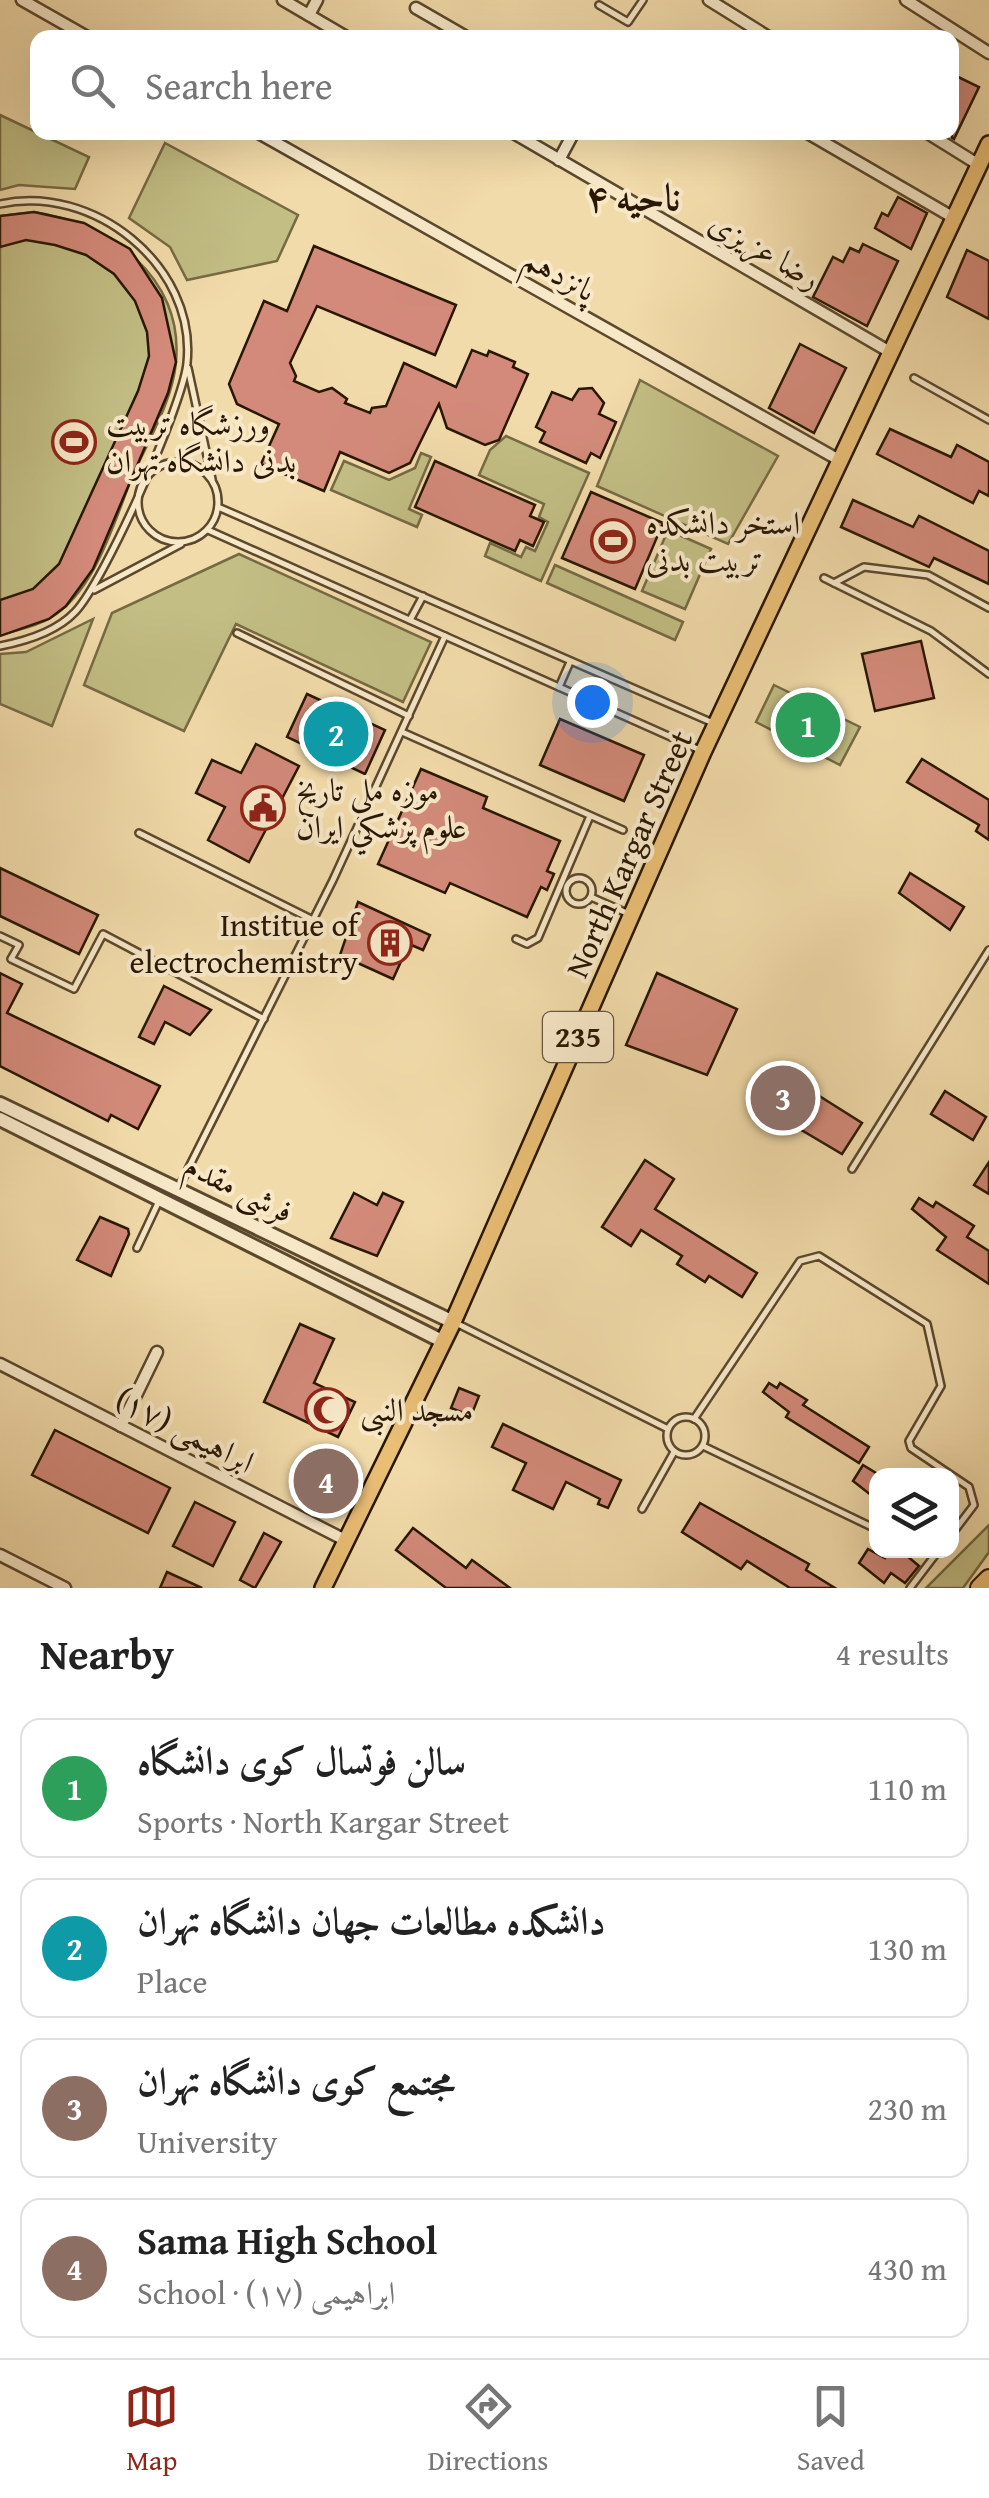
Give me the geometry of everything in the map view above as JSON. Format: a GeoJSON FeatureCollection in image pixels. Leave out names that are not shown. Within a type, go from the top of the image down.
{"type":"FeatureCollection","features":[{"type":"Feature","properties":{"kind":"highway"},"geometry":{"type":"LineString","coordinates":[[980,1588],[989,1579]]}},
{"type":"Feature","properties":{"kind":"main road","name":"North Kargar Street"},"geometry":{"type":"LineString","coordinates":[[323,1588],[444,1342],[703,752],[989,144]]}},
{"type":"Feature","properties":{"kind":"street"},"geometry":{"type":"LineString","coordinates":[[22,0],[75,30]]}},
{"type":"Feature","properties":{"kind":"street"},"geometry":{"type":"LineString","coordinates":[[283,0],[334,30]]}},
{"type":"Feature","properties":{"kind":"street"},"geometry":{"type":"LineString","coordinates":[[308,15],[317,0]]}},
{"type":"Feature","properties":{"kind":"street"},"geometry":{"type":"LineString","coordinates":[[708,0],[757,30]]}},
{"type":"Feature","properties":{"kind":"street"},"geometry":{"type":"LineString","coordinates":[[906,0],[954,30]]}},
{"type":"Feature","properties":{"kind":"street"},"geometry":{"type":"LineString","coordinates":[[416,8],[454,30]]}},
{"type":"Feature","properties":{"kind":"street"},"geometry":{"type":"LineString","coordinates":[[959,33],[989,52]]}},
{"type":"Feature","properties":{"kind":"street","name":"پانزدهم"},"geometry":{"type":"LineString","coordinates":[[271,140],[839,460]]}},
{"type":"Feature","properties":{"kind":"street","name":"رضا عزیزی"},"geometry":{"type":"LineString","coordinates":[[525,140],[890,352]]}},
{"type":"Feature","properties":{"kind":"street"},"geometry":{"type":"LineString","coordinates":[[559,160],[570,140]]}},
{"type":"Feature","properties":{"kind":"street"},"geometry":{"type":"LineString","coordinates":[[820,140],[954,218]]}},
{"type":"Feature","properties":{"kind":"street"},"geometry":{"type":"LineString","coordinates":[[939,140],[979,165]]}},
{"type":"Feature","properties":{"kind":"street","name":"فرشی مقدم"},"geometry":{"type":"LineString","coordinates":[[0,1104],[453,1322]]}},
{"type":"Feature","properties":{"kind":"street","name":"فرشی مقدم"},"geometry":{"type":"LineString","coordinates":[[0,1119],[444,1342]]}},
{"type":"Feature","properties":{"kind":"street"},"geometry":{"type":"LineString","coordinates":[[122,1426],[157,1352]]}},
{"type":"Feature","properties":{"kind":"street","name":"ابراهیمی (۱۷)"},"geometry":{"type":"LineString","coordinates":[[0,1364],[347,1541]]}},
{"type":"Feature","properties":{"kind":"street"},"geometry":{"type":"LineString","coordinates":[[0,1555],[65,1588]]}},
{"type":"Feature","properties":{"kind":"lane"},"geometry":{"type":"LineString","coordinates":[[599,5],[628,22],[644,0]]}},
{"type":"Feature","properties":{"kind":"lane"},"geometry":{"type":"LineString","coordinates":[[0,204],[57,204],[88,212],[138,241],[172,294],[185,337],[218,507],[208,530],[91,592],[54,629],[0,646]]}},
{"type":"Feature","properties":{"kind":"lane"},"geometry":{"type":"LineString","coordinates":[[184,542],[170,542],[147,528],[140,516],[140,488],[188,364]]}},
{"type":"Feature","properties":{"kind":"lane"},"geometry":{"type":"LineString","coordinates":[[914,378],[989,420]]}},
{"type":"Feature","properties":{"kind":"lane"},"geometry":{"type":"LineString","coordinates":[[91,592],[146,476],[169,462],[194,465],[213,482]]}},
{"type":"Feature","properties":{"kind":"lane"},"geometry":{"type":"LineString","coordinates":[[218,507],[716,724]]}},
{"type":"Feature","properties":{"kind":"lane"},"geometry":{"type":"LineString","coordinates":[[208,530],[703,752]]}},
{"type":"Feature","properties":{"kind":"lane"},"geometry":{"type":"LineString","coordinates":[[834,583],[864,567],[928,575],[989,608]]}},
{"type":"Feature","properties":{"kind":"lane"},"geometry":{"type":"LineString","coordinates":[[824,578],[931,630],[989,674]]}},
{"type":"Feature","properties":{"kind":"lane"},"geometry":{"type":"LineString","coordinates":[[410,620],[422,596]]}},
{"type":"Feature","properties":{"kind":"lane"},"geometry":{"type":"LineString","coordinates":[[236,633],[409,716]]}},
{"type":"Feature","properties":{"kind":"lane"},"geometry":{"type":"LineString","coordinates":[[178,1190],[313,920],[445,636]]}},
{"type":"Feature","properties":{"kind":"lane"},"geometry":{"type":"LineString","coordinates":[[559,686],[570,660]]}},
{"type":"Feature","properties":{"kind":"lane"},"geometry":{"type":"LineString","coordinates":[[402,732],[624,830]]}},
{"type":"Feature","properties":{"kind":"lane"},"geometry":{"type":"LineString","coordinates":[[516,939],[528,944],[538,938],[564,885],[590,815]]}},
{"type":"Feature","properties":{"kind":"lane"},"geometry":{"type":"LineString","coordinates":[[140,833],[313,920]]}},
{"type":"Feature","properties":{"kind":"lane"},"geometry":{"type":"LineString","coordinates":[[564,885],[572,879],[584,878],[591,884],[591,897]]}},
{"type":"Feature","properties":{"kind":"lane"},"geometry":{"type":"LineString","coordinates":[[564,885],[568,898],[575,904],[591,897],[632,916]]}},
{"type":"Feature","properties":{"kind":"lane"},"geometry":{"type":"LineString","coordinates":[[0,936],[19,945],[11,959],[74,989],[103,934],[264,1018]]}},
{"type":"Feature","properties":{"kind":"lane"},"geometry":{"type":"LineString","coordinates":[[852,1169],[989,950]]}},
{"type":"Feature","properties":{"kind":"lane"},"geometry":{"type":"LineString","coordinates":[[138,1248],[160,1198]]}},
{"type":"Feature","properties":{"kind":"lane"},"geometry":{"type":"LineString","coordinates":[[694,1419],[800,1262],[819,1256],[927,1324],[940,1386],[909,1441],[911,1448],[941,1468]]}},
{"type":"Feature","properties":{"kind":"lane"},"geometry":{"type":"LineString","coordinates":[[453,1322],[668,1429]]}},
{"type":"Feature","properties":{"kind":"lane"},"geometry":{"type":"LineString","coordinates":[[694,1419],[703,1427],[703,1446],[693,1455],[674,1452],[667,1441],[668,1429],[676,1420],[694,1419]]}},
{"type":"Feature","properties":{"kind":"lane"},"geometry":{"type":"LineString","coordinates":[[703,1446],[869,1526]]}},
{"type":"Feature","properties":{"kind":"lane"},"geometry":{"type":"LineString","coordinates":[[642,1508],[674,1452]]}},
{"type":"Feature","properties":{"kind":"lane"},"geometry":{"type":"LineString","coordinates":[[959,1480],[969,1487],[974,1505],[959,1525]]}},
{"type":"Feature","properties":{"kind":"lane"},"geometry":{"type":"LineString","coordinates":[[910,1588],[933,1558]]}},
{"type":"Feature","properties":{"kind":"shaded area"},"geometry":{"type":"Polygon","coordinates":[[[0,115],[30,129],[30,140],[53,140],[89,157],[75,189],[19,185],[0,190],[0,115]]]}},
{"type":"Feature","properties":{"kind":"shaded area"},"geometry":{"type":"Polygon","coordinates":[[[165,143],[298,215],[277,261],[187,280],[170,247],[129,218],[165,143]]]}},
{"type":"Feature","properties":{"kind":"shaded area","name":"ورزشگاه تربیت بدنی دانشگاه تهران"},"geometry":{"type":"Polygon","coordinates":[[[34,212],[89,228],[136,259],[168,304],[175,331],[176,362],[165,405],[102,554],[80,591],[50,618],[0,635],[0,216],[34,212]]]}},
{"type":"Feature","properties":{"kind":"shaded area"},"geometry":{"type":"Polygon","coordinates":[[[640,380],[778,456],[728,544],[597,486],[640,380]]]}},
{"type":"Feature","properties":{"kind":"shaded area"},"geometry":{"type":"Polygon","coordinates":[[[506,436],[589,473],[541,581],[485,556],[490,543],[521,557],[526,547],[535,551],[548,522],[539,517],[544,504],[479,475],[490,450],[506,436]]]}},
{"type":"Feature","properties":{"kind":"shaded area"},"geometry":{"type":"Polygon","coordinates":[[[421,453],[431,457],[409,509],[422,515],[417,527],[331,490],[344,461],[389,480],[415,468],[421,453]]]}},
{"type":"Feature","properties":{"kind":"shaded area"},"geometry":{"type":"Polygon","coordinates":[[[668,530],[711,549],[685,609],[642,591],[668,530]]]}},
{"type":"Feature","properties":{"kind":"shaded area"},"geometry":{"type":"Polygon","coordinates":[[[239,554],[431,642],[403,702],[236,624],[184,731],[84,685],[112,613],[239,554]]]}},
{"type":"Feature","properties":{"kind":"shaded area"},"geometry":{"type":"Polygon","coordinates":[[[555,565],[683,622],[675,640],[547,583],[555,565]]]}},
{"type":"Feature","properties":{"kind":"shaded area"},"geometry":{"type":"Polygon","coordinates":[[[93,619],[52,726],[0,704],[0,654],[26,652],[93,619]]]}},
{"type":"Feature","properties":{"kind":"shaded area"},"geometry":{"type":"Polygon","coordinates":[[[774,685],[860,727],[840,765],[756,722],[774,685]]]}},
{"type":"Feature","properties":{"kind":"shaded area"},"geometry":{"type":"Polygon","coordinates":[[[989,1525],[989,1552],[963,1588],[926,1588],[959,1558],[989,1525]]]}},
{"type":"Feature","properties":{"kind":"building"},"geometry":{"type":"Polygon","coordinates":[[[959,77],[979,87],[959,129],[959,77]]]}},
{"type":"Feature","properties":{"kind":"building"},"geometry":{"type":"Polygon","coordinates":[[[898,197],[927,213],[911,249],[875,228],[882,213],[888,216],[898,197]]]}},
{"type":"Feature","properties":{"kind":"building"},"geometry":{"type":"Polygon","coordinates":[[[34,212],[84,223],[130,249],[162,298],[176,362],[168,393],[93,569],[66,606],[49,619],[0,636],[0,600],[33,589],[59,564],[138,391],[149,356],[147,332],[135,301],[114,274],[86,255],[55,245],[26,240],[0,247],[0,216],[34,212]]]}},
{"type":"Feature","properties":{"kind":"building"},"geometry":{"type":"Polygon","coordinates":[[[863,244],[898,261],[867,326],[813,297],[833,257],[843,262],[850,248],[859,252],[863,244]]]}},
{"type":"Feature","properties":{"kind":"building"},"geometry":{"type":"Polygon","coordinates":[[[314,246],[456,305],[435,355],[317,306],[290,363],[296,376],[294,381],[319,392],[332,388],[347,399],[345,403],[370,413],[372,408],[386,406],[404,363],[456,387],[472,350],[487,356],[489,351],[515,362],[513,367],[528,374],[499,440],[485,445],[447,428],[439,404],[410,463],[389,473],[340,452],[324,491],[261,464],[279,424],[237,404],[229,384],[264,301],[287,311],[314,246]]]}},
{"type":"Feature","properties":{"kind":"building"},"geometry":{"type":"Polygon","coordinates":[[[967,250],[989,261],[989,319],[947,297],[967,250]]]}},
{"type":"Feature","properties":{"kind":"building"},"geometry":{"type":"Polygon","coordinates":[[[800,344],[846,368],[814,433],[769,408],[800,344]]]}},
{"type":"Feature","properties":{"kind":"building"},"geometry":{"type":"Polygon","coordinates":[[[592,388],[604,403],[599,414],[616,422],[600,458],[591,453],[586,463],[540,442],[545,432],[536,427],[552,392],[572,400],[579,389],[592,388]]]}},
{"type":"Feature","properties":{"kind":"building"},"geometry":{"type":"Polygon","coordinates":[[[890,429],[951,457],[957,445],[989,462],[989,496],[979,491],[973,503],[877,454],[890,429]]]}},
{"type":"Feature","properties":{"kind":"building"},"geometry":{"type":"Polygon","coordinates":[[[435,461],[535,505],[530,516],[544,522],[533,546],[520,540],[515,551],[415,507],[435,461]]]}},
{"type":"Feature","properties":{"kind":"building","name":"استخر دانشکده تربیت بدنی"},"geometry":{"type":"Polygon","coordinates":[[[591,492],[663,523],[635,589],[562,558],[591,492]]]}},
{"type":"Feature","properties":{"kind":"building"},"geometry":{"type":"Polygon","coordinates":[[[853,500],[913,527],[919,516],[989,551],[989,584],[934,558],[929,567],[841,527],[853,500]]]}},
{"type":"Feature","properties":{"kind":"building"},"geometry":{"type":"Polygon","coordinates":[[[921,641],[934,698],[875,711],[862,654],[921,641]]]}},
{"type":"Feature","properties":{"kind":"building"},"geometry":{"type":"Polygon","coordinates":[[[307,694],[385,730],[365,774],[287,737],[307,694]]]}},
{"type":"Feature","properties":{"kind":"building"},"geometry":{"type":"Polygon","coordinates":[[[560,719],[644,755],[624,801],[540,765],[560,719]]]}},
{"type":"Feature","properties":{"kind":"building"},"geometry":{"type":"Polygon","coordinates":[[[256,744],[299,766],[249,862],[208,840],[225,807],[196,793],[212,760],[241,773],[256,744]]]}},
{"type":"Feature","properties":{"kind":"building"},"geometry":{"type":"Polygon","coordinates":[[[922,759],[989,800],[989,840],[976,831],[979,825],[907,782],[922,759]]]}},
{"type":"Feature","properties":{"kind":"building"},"geometry":{"type":"Polygon","coordinates":[[[421,769],[487,797],[483,808],[560,841],[547,871],[554,874],[547,890],[541,887],[527,917],[450,883],[445,893],[378,864],[421,769]]]}},
{"type":"Feature","properties":{"kind":"building"},"geometry":{"type":"Polygon","coordinates":[[[0,868],[98,915],[79,954],[0,916],[0,868]]]}},
{"type":"Feature","properties":{"kind":"building"},"geometry":{"type":"Polygon","coordinates":[[[910,873],[964,907],[950,930],[899,893],[910,873]]]}},
{"type":"Feature","properties":{"kind":"building","name":"Institue of electrochemistry"},"geometry":{"type":"Polygon","coordinates":[[[358,902],[430,935],[423,950],[409,944],[393,979],[340,955],[358,902]]]}},
{"type":"Feature","properties":{"kind":"building"},"geometry":{"type":"Polygon","coordinates":[[[0,973],[22,984],[7,1013],[160,1086],[138,1129],[111,1115],[108,1121],[0,1066],[0,973]]]}},
{"type":"Feature","properties":{"kind":"building"},"geometry":{"type":"Polygon","coordinates":[[[657,973],[737,1009],[707,1075],[626,1045],[657,973]]]}},
{"type":"Feature","properties":{"kind":"building"},"geometry":{"type":"Polygon","coordinates":[[[164,986],[211,1010],[190,1035],[165,1022],[154,1044],[139,1037],[164,986]]]}},
{"type":"Feature","properties":{"kind":"building"},"geometry":{"type":"Polygon","coordinates":[[[945,1091],[986,1117],[973,1140],[931,1114],[945,1091]]]}},
{"type":"Feature","properties":{"kind":"building"},"geometry":{"type":"Polygon","coordinates":[[[813,1092],[862,1123],[842,1154],[793,1125],[813,1092]]]}},
{"type":"Feature","properties":{"kind":"building"},"geometry":{"type":"Polygon","coordinates":[[[645,1160],[674,1179],[655,1209],[757,1273],[742,1297],[709,1276],[705,1282],[677,1264],[682,1256],[641,1230],[631,1246],[602,1227],[645,1160]]]}},
{"type":"Feature","properties":{"kind":"building"},"geometry":{"type":"Polygon","coordinates":[[[989,1162],[989,1194],[974,1185],[989,1162]]]}},
{"type":"Feature","properties":{"kind":"building"},"geometry":{"type":"Polygon","coordinates":[[[354,1193],[377,1205],[383,1193],[403,1202],[377,1256],[331,1238],[354,1193]]]}},
{"type":"Feature","properties":{"kind":"building"},"geometry":{"type":"Polygon","coordinates":[[[919,1198],[933,1207],[936,1202],[974,1226],[967,1237],[989,1251],[989,1284],[937,1250],[946,1237],[912,1209],[919,1198]]]}},
{"type":"Feature","properties":{"kind":"building"},"geometry":{"type":"Polygon","coordinates":[[[100,1217],[128,1229],[129,1234],[111,1276],[77,1260],[100,1217]]]}},
{"type":"Feature","properties":{"kind":"building"},"geometry":{"type":"Polygon","coordinates":[[[300,1324],[334,1339],[314,1383],[355,1402],[338,1437],[264,1402],[300,1324]]]}},
{"type":"Feature","properties":{"kind":"building"},"geometry":{"type":"Polygon","coordinates":[[[769,1383],[777,1388],[780,1383],[807,1400],[803,1405],[869,1447],[859,1463],[786,1417],[789,1412],[763,1392],[769,1383]]]}},
{"type":"Feature","properties":{"kind":"building"},"geometry":{"type":"Polygon","coordinates":[[[459,1388],[479,1396],[471,1416],[451,1408],[459,1388]]]}},
{"type":"Feature","properties":{"kind":"building"},"geometry":{"type":"Polygon","coordinates":[[[503,1424],[621,1480],[608,1508],[598,1504],[600,1499],[566,1482],[553,1509],[513,1490],[526,1463],[492,1447],[503,1424]]]}},
{"type":"Feature","properties":{"kind":"building"},"geometry":{"type":"Polygon","coordinates":[[[55,1430],[170,1488],[148,1533],[32,1475],[55,1430]]]}},
{"type":"Feature","properties":{"kind":"building"},"geometry":{"type":"Polygon","coordinates":[[[863,1465],[869,1469],[869,1494],[853,1481],[863,1465]]]}},
{"type":"Feature","properties":{"kind":"building"},"geometry":{"type":"Polygon","coordinates":[[[195,1502],[235,1522],[213,1566],[173,1546],[195,1502]]]}},
{"type":"Feature","properties":{"kind":"building"},"geometry":{"type":"Polygon","coordinates":[[[700,1503],[809,1564],[806,1570],[835,1588],[790,1588],[747,1561],[741,1569],[682,1532],[700,1503]]]}},
{"type":"Feature","properties":{"kind":"building"},"geometry":{"type":"Polygon","coordinates":[[[413,1528],[466,1568],[472,1560],[510,1588],[446,1588],[396,1550],[413,1528]]]}},
{"type":"Feature","properties":{"kind":"building"},"geometry":{"type":"Polygon","coordinates":[[[264,1533],[281,1542],[255,1588],[240,1580],[264,1533]]]}},
{"type":"Feature","properties":{"kind":"building"},"geometry":{"type":"Polygon","coordinates":[[[868,1549],[869,1558],[910,1558],[919,1566],[905,1583],[891,1573],[884,1583],[859,1563],[868,1549]]]}},
{"type":"Feature","properties":{"kind":"building"},"geometry":{"type":"Polygon","coordinates":[[[167,1572],[202,1588],[160,1588],[167,1572]]]}},
{"type":"Feature","properties":{"kind":"place","name":"ورزشگاه تربیت بدنی دانشگاه تهران"},"geometry":{"type":"Point","coordinates":[74,442]}},
{"type":"Feature","properties":{"kind":"place","name":"استخر دانشکده تربیت بدنی"},"geometry":{"type":"Point","coordinates":[613,541]}},
{"type":"Feature","properties":{"kind":"place","name":"سالن فوتسال کوی دانشگاه"},"geometry":{"type":"Point","coordinates":[808,725]}},
{"type":"Feature","properties":{"kind":"place","name":"دانشکده مطالعات جهان دانشگاه تهران"},"geometry":{"type":"Point","coordinates":[336,734]}},
{"type":"Feature","properties":{"kind":"place","name":"موزه ملي تاريخ علوم پزشكي ايران"},"geometry":{"type":"Point","coordinates":[263,808]}},
{"type":"Feature","properties":{"kind":"place","name":"Institue of electrochemistry"},"geometry":{"type":"Point","coordinates":[390,943]}},
{"type":"Feature","properties":{"kind":"place","name":"مجتمع کوی دانشگاه تهران"},"geometry":{"type":"Point","coordinates":[783,1098]}},
{"type":"Feature","properties":{"kind":"place","name":"مسجد النبی"},"geometry":{"type":"Point","coordinates":[327,1410]}},
{"type":"Feature","properties":{"kind":"place","name":"Sama High School"},"geometry":{"type":"Point","coordinates":[326,1481]}},
{"type":"Feature","properties":{"kind":"district","name":"ناحیه ۴"},"geometry":{"type":"Point","coordinates":[633,197]}}]}
